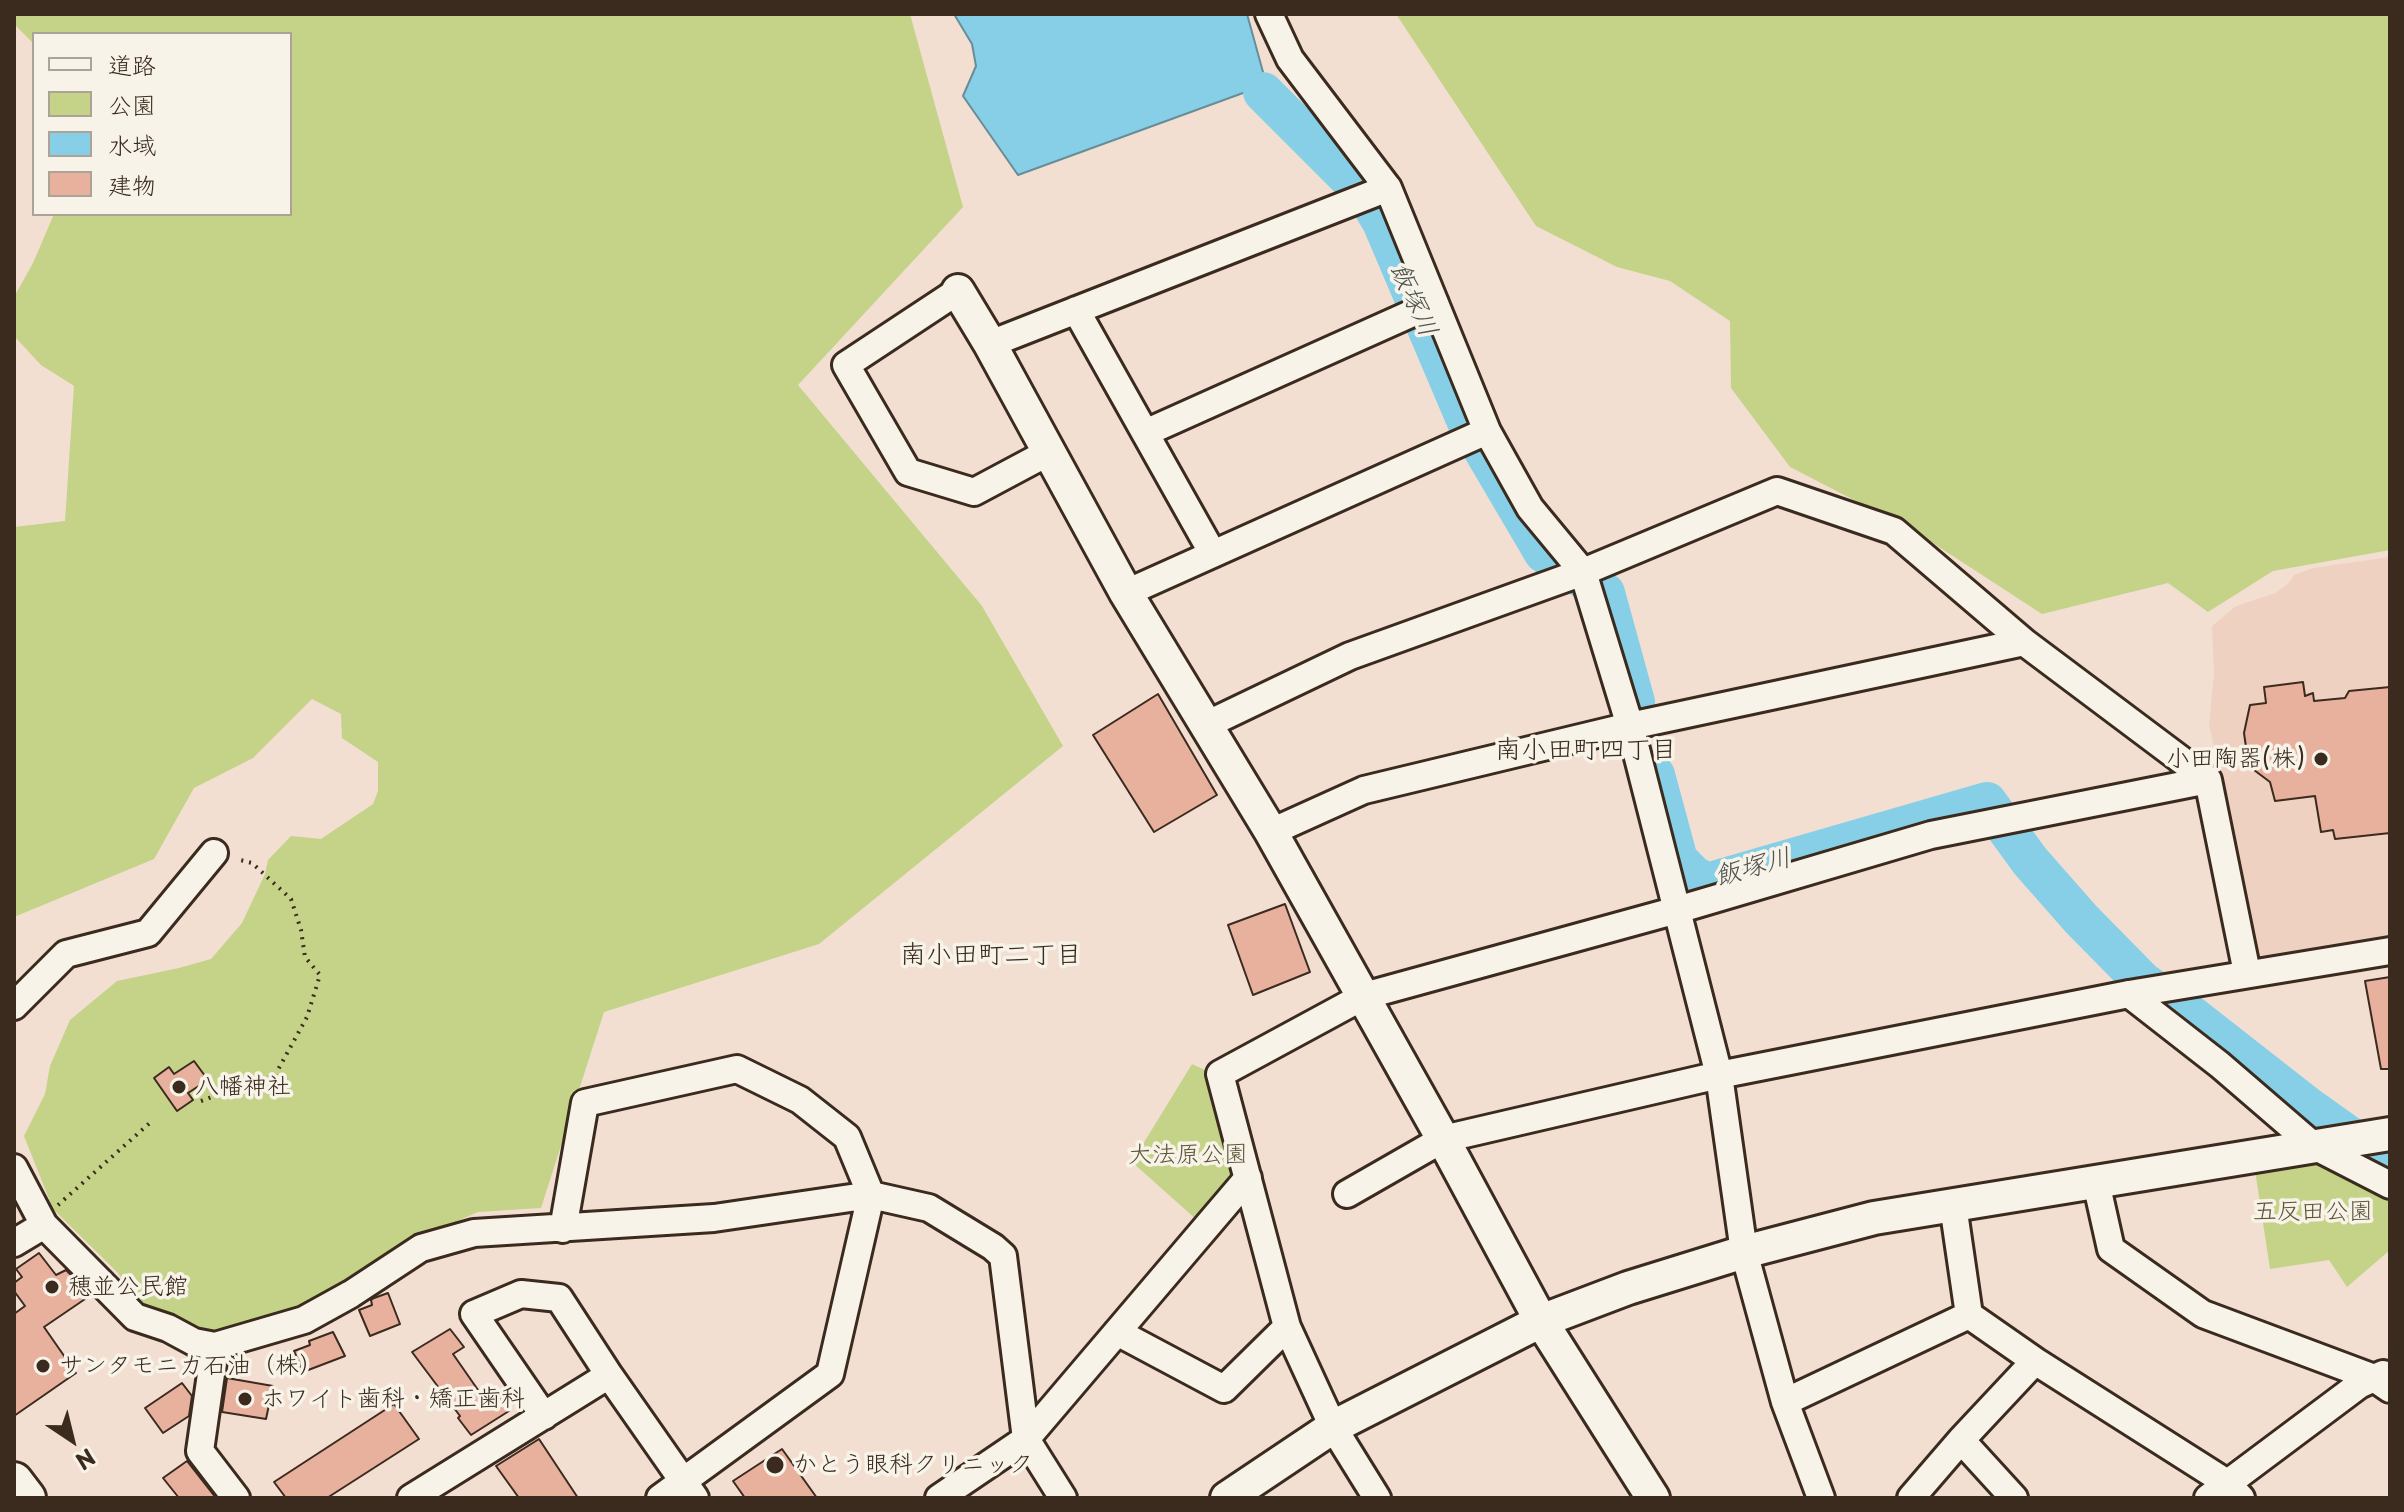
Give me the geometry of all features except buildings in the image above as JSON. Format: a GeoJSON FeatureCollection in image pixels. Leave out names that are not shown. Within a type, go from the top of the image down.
{"type":"FeatureCollection","features":[{"type":"Feature","properties":{"kind":"main road"},"geometry":{"type":"LineString","coordinates":[[14,1481],[27,1498]]}},
{"type":"Feature","properties":{"kind":"street"},"geometry":{"type":"LineString","coordinates":[[1269,14],[1290,59],[1388,188],[1487,431],[1530,508],[1583,572],[1630,726],[1719,1075],[1744,1252],[1785,1402],[1821,1498]]}},
{"type":"Feature","properties":{"kind":"street"},"geometry":{"type":"LineString","coordinates":[[990,344],[1388,188]]}},
{"type":"Feature","properties":{"kind":"street"},"geometry":{"type":"LineString","coordinates":[[1049,452],[974,492],[908,472],[846,365],[958,291],[990,344],[1049,452],[1126,593],[1271,832],[1364,996],[1541,1321],[1653,1498]]}},
{"type":"Feature","properties":{"kind":"street"},"geometry":{"type":"LineString","coordinates":[[1145,433],[1435,303]]}},
{"type":"Feature","properties":{"kind":"street"},"geometry":{"type":"LineString","coordinates":[[1076,310],[1213,554]]}},
{"type":"Feature","properties":{"kind":"street"},"geometry":{"type":"LineString","coordinates":[[1126,593],[1487,431]]}},
{"type":"Feature","properties":{"kind":"street"},"geometry":{"type":"LineString","coordinates":[[1206,725],[1350,656],[1583,572],[1777,491],[1894,531],[2024,642],[2208,780],[2247,973]]}},
{"type":"Feature","properties":{"kind":"street"},"geometry":{"type":"LineString","coordinates":[[1271,832],[1364,790],[1630,726],[2024,642]]}},
{"type":"Feature","properties":{"kind":"street"},"geometry":{"type":"LineString","coordinates":[[1377,1498],[1333,1427],[1287,1327],[1220,1074],[1364,996],[1677,910],[1931,835],[2208,780]]}},
{"type":"Feature","properties":{"kind":"street"},"geometry":{"type":"LineString","coordinates":[[14,1006],[66,954],[148,933],[214,853]]}},
{"type":"Feature","properties":{"kind":"street"},"geometry":{"type":"LineString","coordinates":[[1347,1194],[1443,1139],[1719,1075],[2129,994],[2390,951]]}},
{"type":"Feature","properties":{"kind":"street"},"geometry":{"type":"LineString","coordinates":[[2129,994],[2220,1065],[2314,1146],[2390,1185]]}},
{"type":"Feature","properties":{"kind":"street"},"geometry":{"type":"LineString","coordinates":[[563,1229],[585,1103],[737,1069],[800,1100],[847,1137],[871,1195],[830,1374],[689,1490],[660,1498]]}},
{"type":"Feature","properties":{"kind":"street"},"geometry":{"type":"LineString","coordinates":[[1227,1498],[1333,1427],[1541,1321],[1628,1288],[1744,1252],[1874,1218],[2390,1134]]}},
{"type":"Feature","properties":{"kind":"street"},"geometry":{"type":"LineString","coordinates":[[14,1168],[42,1222],[135,1317],[168,1328],[194,1342],[215,1346],[304,1320],[351,1294],[421,1248],[474,1233],[714,1218],[871,1195],[929,1208],[1003,1256],[1026,1439],[1063,1498]]}},
{"type":"Feature","properties":{"kind":"street"},"geometry":{"type":"LineString","coordinates":[[939,1498],[1026,1439],[1248,1178]]}},
{"type":"Feature","properties":{"kind":"street"},"geometry":{"type":"LineString","coordinates":[[2096,1182],[2111,1249],[2203,1314],[2385,1379]]}},
{"type":"Feature","properties":{"kind":"street"},"geometry":{"type":"LineString","coordinates":[[1953,1205],[1969,1315],[2225,1493],[2359,1385],[2385,1379]]}},
{"type":"Feature","properties":{"kind":"street"},"geometry":{"type":"LineString","coordinates":[[14,1243],[42,1222]]}},
{"type":"Feature","properties":{"kind":"street"},"geometry":{"type":"LineString","coordinates":[[544,1416],[474,1314],[521,1294],[559,1298],[689,1490]]}},
{"type":"Feature","properties":{"kind":"street"},"geometry":{"type":"LineString","coordinates":[[1785,1402],[1969,1315]]}},
{"type":"Feature","properties":{"kind":"street"},"geometry":{"type":"LineString","coordinates":[[1117,1332],[1224,1389],[1287,1327]]}},
{"type":"Feature","properties":{"kind":"street"},"geometry":{"type":"LineString","coordinates":[[215,1346],[200,1451],[236,1498]]}},
{"type":"Feature","properties":{"kind":"street"},"geometry":{"type":"LineString","coordinates":[[1911,1498],[2035,1361]]}},
{"type":"Feature","properties":{"kind":"street"},"geometry":{"type":"LineString","coordinates":[[411,1498],[609,1375]]}},
{"type":"Feature","properties":{"kind":"street"},"geometry":{"type":"LineString","coordinates":[[1961,1440],[2014,1498]]}},
{"type":"Feature","properties":{"kind":"path"},"geometry":{"type":"LineString","coordinates":[[201,1101],[252,1078],[274,1077],[307,1017],[320,975],[305,957],[301,930],[291,899],[252,863],[214,853]]}},
{"type":"Feature","properties":{"kind":"path"},"geometry":{"type":"LineString","coordinates":[[42,1222],[152,1121]]}},
{"type":"Feature","properties":{"kind":"shaded area"},"geometry":{"type":"Polygon","coordinates":[[[2390,557],[2390,939],[2257,960],[2209,725],[2214,673],[2212,626],[2236,606],[2275,593],[2288,584],[2294,575],[2313,568],[2390,557]]]}},
{"type":"Feature","properties":{"kind":"green space"},"geometry":{"type":"Polygon","coordinates":[[[14,14],[910,14],[963,207],[798,385],[982,606],[1063,746],[819,944],[604,1012],[541,1208],[478,1212],[415,1240],[350,1284],[260,1325],[215,1340],[138,1304],[118,1273],[53,1209],[24,1136],[45,1094],[50,1066],[70,1020],[117,981],[211,959],[242,923],[265,874],[268,860],[291,836],[321,839],[373,804],[378,791],[378,762],[342,738],[341,714],[312,699],[253,758],[194,788],[154,859],[14,917],[14,527],[65,521],[74,386],[41,365],[14,336],[14,297],[53,216],[292,216],[292,32],[32,32],[32,42],[14,24],[14,14]]]}},
{"type":"Feature","properties":{"kind":"green space"},"geometry":{"type":"Polygon","coordinates":[[[1396,14],[2390,14],[2390,550],[2273,571],[2208,612],[2168,583],[2042,614],[1916,532],[1790,467],[1731,388],[1730,321],[1670,281],[1617,267],[1536,226],[1396,14]]]}},
{"type":"Feature","properties":{"kind":"green space","name":"大法原公園"},"geometry":{"type":"Polygon","coordinates":[[[1192,1064],[1207,1071],[1238,1173],[1198,1221],[1132,1162],[1192,1064]]]}},
{"type":"Feature","properties":{"kind":"green space","name":"五反田公園"},"geometry":{"type":"Polygon","coordinates":[[[2323,1160],[2390,1198],[2390,1250],[2347,1287],[2329,1260],[2270,1269],[2255,1170],[2323,1160]]]}},
{"type":"Feature","properties":{"kind":"water"},"geometry":{"type":"Polygon","coordinates":[[[954,14],[1247,14],[1263,72],[1243,93],[1018,175],[963,96],[976,66],[972,44],[954,14]]]}},
{"type":"Feature","properties":{"kind":"waterway","name":"飯塚川"},"geometry":{"type":"LineString","coordinates":[[1263,92],[1366,195],[1382,222],[1467,422],[1544,553],[1605,593],[1635,702]]}},
{"type":"Feature","properties":{"kind":"waterway","name":"飯塚川"},"geometry":{"type":"LineString","coordinates":[[1655,775],[1678,860],[1693,875],[1707,883],[1987,802],[2030,861],[2143,982],[2390,1165]]}},
{"type":"Feature","properties":{"kind":"place","name":"小田陶器(株)"},"geometry":{"type":"Point","coordinates":[2321,759]}},
{"type":"Feature","properties":{"kind":"place","name":"八幡神社"},"geometry":{"type":"Point","coordinates":[179,1087]}},
{"type":"Feature","properties":{"kind":"place","name":"穂並公民館"},"geometry":{"type":"Point","coordinates":[52,1287]}},
{"type":"Feature","properties":{"kind":"place","name":"サンタモニカ石油（株）"},"geometry":{"type":"Point","coordinates":[43,1366]}},
{"type":"Feature","properties":{"kind":"place","name":"ホワイト歯科・矯正歯科"},"geometry":{"type":"Point","coordinates":[245,1399]}},
{"type":"Feature","properties":{"kind":"place","name":"かとう眼科クリニック"},"geometry":{"type":"Point","coordinates":[775,1465]}},
{"type":"Feature","properties":{"kind":"district","name":"南小田町四丁目"},"geometry":{"type":"Point","coordinates":[1586,751]}},
{"type":"Feature","properties":{"kind":"district","name":"南小田町二丁目"},"geometry":{"type":"Point","coordinates":[991,956]}}]}
